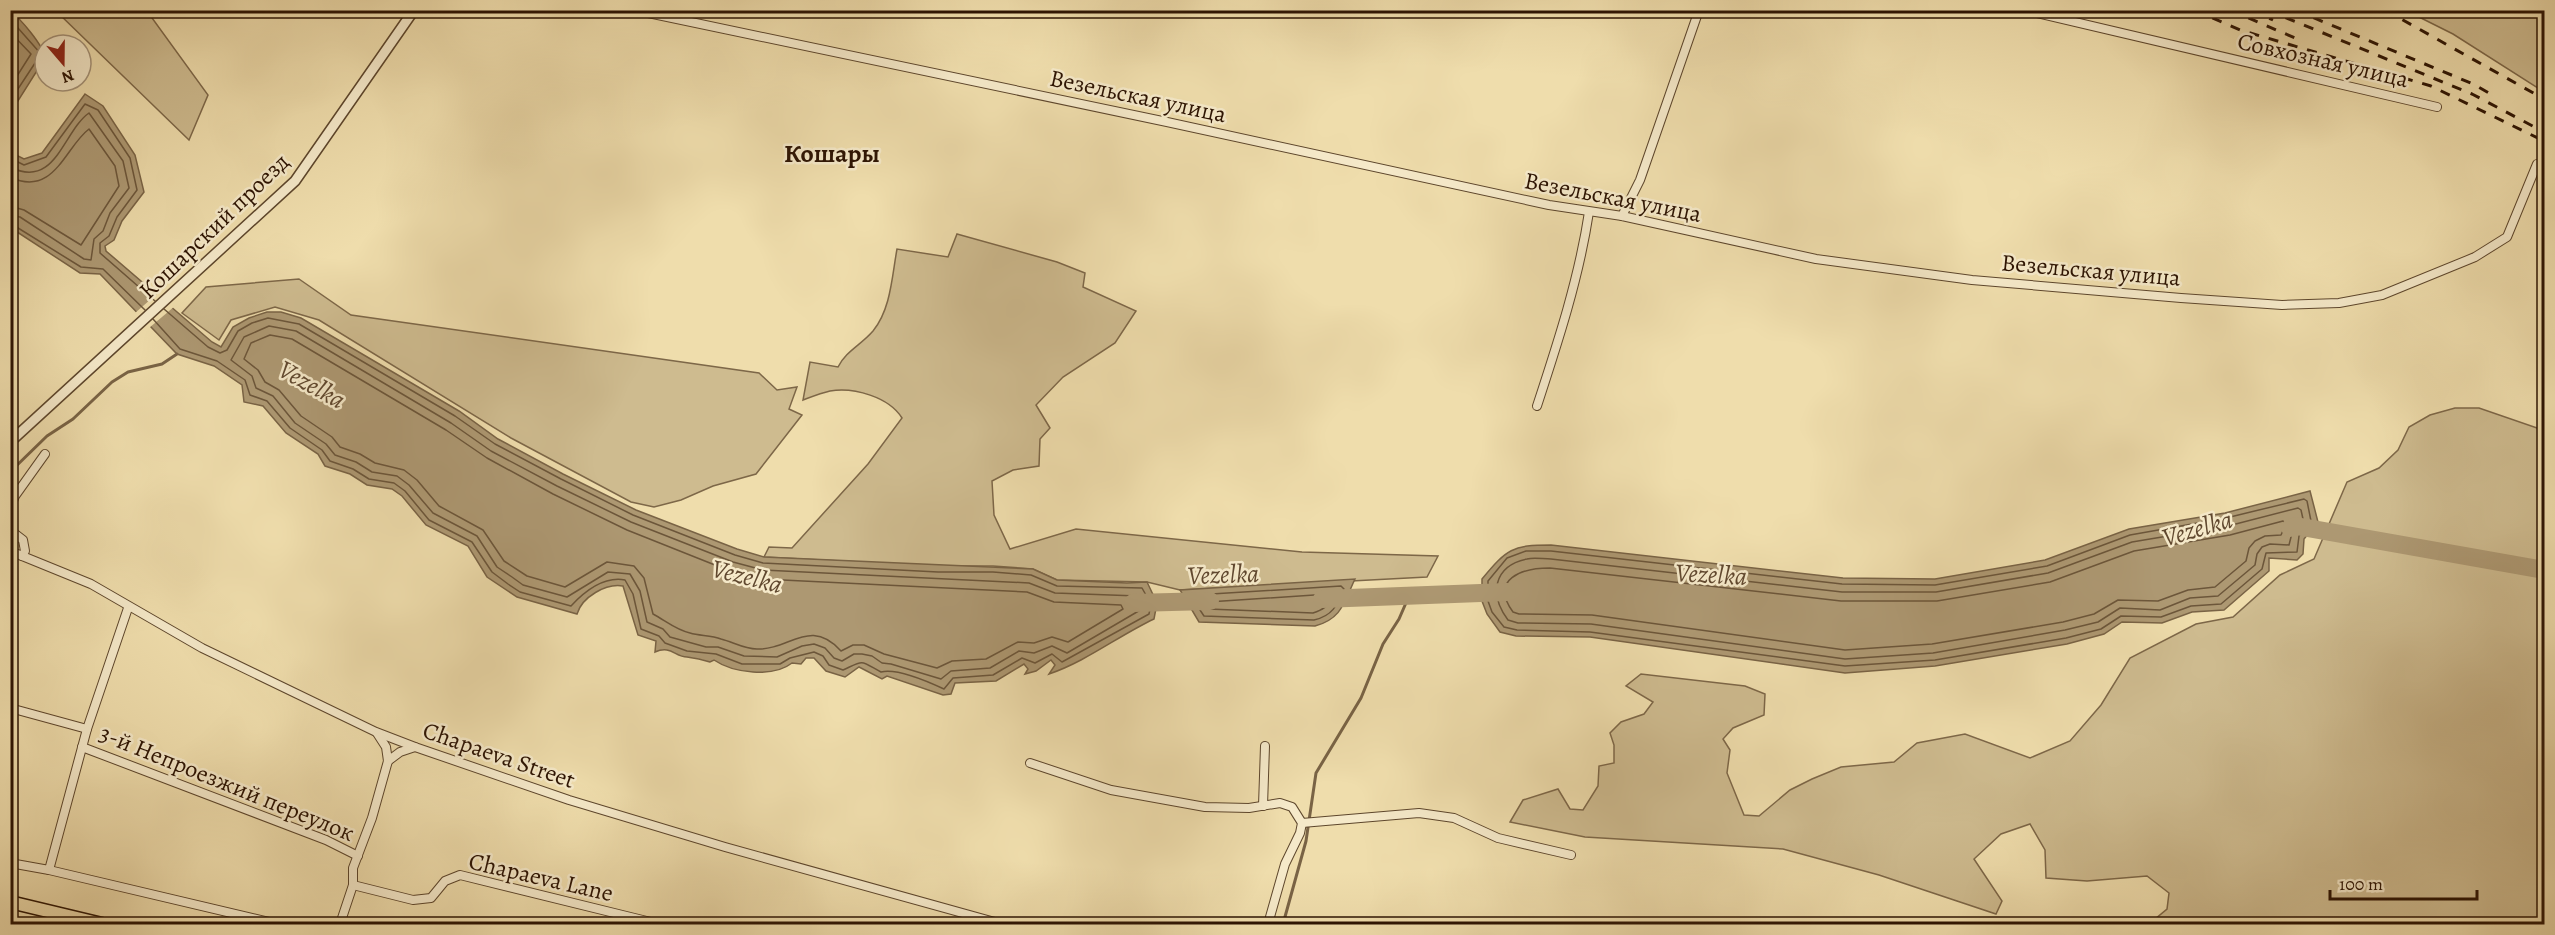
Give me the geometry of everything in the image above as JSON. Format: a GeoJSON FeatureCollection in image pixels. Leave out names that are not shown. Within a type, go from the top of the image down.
{"type":"FeatureCollection","features":[{"type":"Feature","properties":{"kind":"main road"},"geometry":{"type":"LineString","coordinates":[[10,902],[102,924]]}},
{"type":"Feature","properties":{"kind":"street","name":"Кошарский проезд"},"geometry":{"type":"LineString","coordinates":[[10,442],[188,282],[295,181],[414,10]]}},
{"type":"Feature","properties":{"kind":"street","name":"Везельская улица"},"geometry":{"type":"LineString","coordinates":[[634,10],[1589,212],[1622,216],[1816,259],[1972,280],[2204,300],[2282,305],[2339,303],[2382,295],[2475,257],[2507,237],[2537,164]]}},
{"type":"Feature","properties":{"kind":"street"},"geometry":{"type":"LineString","coordinates":[[1622,216],[1641,180],[1699,10]]}},
{"type":"Feature","properties":{"kind":"street","name":"Совхозная улица"},"geometry":{"type":"LineString","coordinates":[[2024,10],[2437,107]]}},
{"type":"Feature","properties":{"kind":"street"},"geometry":{"type":"LineString","coordinates":[[1537,406],[1566,312],[1583,248],[1589,212]]}},
{"type":"Feature","properties":{"kind":"street"},"geometry":{"type":"LineString","coordinates":[[10,508],[15,496],[45,454]]}},
{"type":"Feature","properties":{"kind":"street"},"geometry":{"type":"LineString","coordinates":[[10,530],[23,540],[25,551],[22,556]]}},
{"type":"Feature","properties":{"kind":"street","name":"Chapaeva Street"},"geometry":{"type":"LineString","coordinates":[[10,551],[91,584],[129,608],[202,648],[376,732],[415,747],[569,800],[704,841],[1002,924]]}},
{"type":"Feature","properties":{"kind":"street"},"geometry":{"type":"LineString","coordinates":[[49,870],[87,729],[129,608]]}},
{"type":"Feature","properties":{"kind":"street"},"geometry":{"type":"LineString","coordinates":[[10,708],[87,729]]}},
{"type":"Feature","properties":{"kind":"street"},"geometry":{"type":"LineString","coordinates":[[340,924],[353,885],[353,868],[388,761],[386,747],[376,732]]}},
{"type":"Feature","properties":{"kind":"street"},"geometry":{"type":"LineString","coordinates":[[1263,806],[1265,746]]}},
{"type":"Feature","properties":{"kind":"street","name":"3-й Непроезжий переулок"},"geometry":{"type":"LineString","coordinates":[[82,747],[327,840],[358,856]]}},
{"type":"Feature","properties":{"kind":"street"},"geometry":{"type":"LineString","coordinates":[[388,761],[400,752],[415,747]]}},
{"type":"Feature","properties":{"kind":"street"},"geometry":{"type":"LineString","coordinates":[[1030,763],[1111,790],[1205,807],[1263,806],[1280,803],[1292,807],[1302,823],[1300,833],[1286,864],[1268,924]]}},
{"type":"Feature","properties":{"kind":"street"},"geometry":{"type":"LineString","coordinates":[[1302,823],[1419,813],[1454,818],[1498,838],[1571,855]]}},
{"type":"Feature","properties":{"kind":"street"},"geometry":{"type":"LineString","coordinates":[[10,863],[49,870],[278,924]]}},
{"type":"Feature","properties":{"kind":"street","name":"Chapaeva Lane"},"geometry":{"type":"LineString","coordinates":[[353,885],[412,900],[431,898],[444,880],[460,875],[659,924]]}},
{"type":"Feature","properties":{"kind":"shaded area"},"geometry":{"type":"Polygon","coordinates":[[[56,11],[147,11],[208,95],[189,140],[93,47],[93,33],[79,33],[56,11]]]}},
{"type":"Feature","properties":{"kind":"shaded area"},"geometry":{"type":"Polygon","coordinates":[[[2407,11],[2544,11],[2544,92],[2453,34],[2407,11]]]}},
{"type":"Feature","properties":{"kind":"shaded area"},"geometry":{"type":"Polygon","coordinates":[[[957,234],[1057,262],[1085,273],[1083,287],[1136,311],[1115,343],[1063,377],[1036,405],[1050,428],[1040,439],[1039,466],[1013,470],[992,481],[994,515],[1010,549],[1076,529],[1302,552],[1438,556],[1427,577],[1180,590],[1147,582],[1057,580],[1033,569],[764,557],[769,547],[792,548],[868,464],[902,418],[889,404],[860,392],[830,391],[803,400],[810,362],[838,367],[845,357],[873,331],[887,303],[897,249],[948,257],[957,234]]]}},
{"type":"Feature","properties":{"kind":"shaded area"},"geometry":{"type":"Polygon","coordinates":[[[299,279],[351,315],[759,373],[777,390],[797,387],[789,409],[802,415],[756,474],[713,486],[681,500],[654,507],[631,502],[511,438],[319,320],[275,307],[231,320],[219,340],[182,313],[206,287],[299,279]]]}},
{"type":"Feature","properties":{"kind":"shaded area"},"geometry":{"type":"Polygon","coordinates":[[[2455,408],[2479,408],[2537,428],[2544,428],[2544,924],[2149,924],[2167,909],[2169,893],[2147,876],[2087,881],[2046,878],[2045,850],[2030,824],[2001,834],[1974,859],[2002,901],[1996,914],[1879,875],[1783,849],[1585,837],[1510,822],[1523,800],[1558,789],[1570,809],[1583,810],[1598,786],[1599,766],[1614,763],[1614,745],[1610,733],[1621,722],[1644,714],[1653,702],[1626,686],[1641,674],[1745,686],[1765,694],[1764,715],[1733,728],[1723,739],[1730,750],[1727,773],[1744,815],[1759,816],[1790,790],[1841,767],[1894,762],[1917,743],[1965,734],[2030,758],[2070,741],[2101,705],[2130,658],[2196,624],[2233,617],[2280,575],[2314,559],[2347,482],[2379,468],[2398,450],[2409,427],[2430,415],[2455,408]]]}},
{"type":"Feature","properties":{"kind":"water"},"geometry":{"type":"Polygon","coordinates":[[[11,12],[33,36],[33,77],[11,112],[11,12]]]}},
{"type":"Feature","properties":{"kind":"water"},"geometry":{"type":"Polygon","coordinates":[[[85,94],[103,106],[135,155],[144,192],[122,221],[114,240],[105,246],[106,251],[212,342],[221,347],[233,327],[267,312],[281,312],[301,318],[459,411],[498,439],[563,474],[636,510],[737,549],[764,557],[1033,569],[1057,580],[1147,582],[1157,603],[1154,619],[1063,669],[1049,674],[1055,665],[1051,660],[1036,671],[1025,674],[1028,669],[1024,664],[996,681],[955,683],[951,694],[943,695],[887,676],[882,679],[859,667],[845,677],[826,671],[814,658],[806,658],[801,664],[792,663],[774,671],[753,672],[732,668],[714,660],[710,662],[665,650],[655,652],[656,641],[638,635],[623,586],[609,587],[595,593],[584,602],[577,614],[517,597],[487,577],[468,546],[426,525],[402,496],[392,489],[367,485],[350,474],[325,466],[318,454],[286,433],[263,406],[244,402],[242,385],[214,366],[177,354],[100,274],[80,273],[11,228],[10,152],[24,159],[42,153],[85,94]]]}},
{"type":"Feature","properties":{"kind":"water"},"geometry":{"type":"Polygon","coordinates":[[[2310,491],[2318,522],[2304,539],[2303,554],[2297,560],[2269,558],[2269,571],[2224,610],[2192,612],[2162,623],[2122,622],[2104,634],[2067,644],[1935,666],[1845,673],[1590,637],[1516,636],[1500,632],[1487,614],[1482,601],[1482,579],[1505,555],[1527,546],[1551,545],[1843,578],[1935,579],[2045,560],[2129,529],[2225,513],[2310,491]]]}},
{"type":"Feature","properties":{"kind":"water"},"geometry":{"type":"Polygon","coordinates":[[[1355,579],[1337,614],[1315,626],[1199,622],[1180,590],[1355,579]]]}},
{"type":"Feature","properties":{"kind":"pier"},"geometry":{"type":"Polygon","coordinates":[[[159,292],[175,306],[149,328],[135,313],[159,292]]]}},
{"type":"Feature","properties":{"kind":"waterway"},"geometry":{"type":"LineString","coordinates":[[10,472],[47,436],[73,419],[112,382],[128,372],[162,364],[177,354]]}},
{"type":"Feature","properties":{"kind":"waterway","name":"Vezelka"},"geometry":{"type":"LineString","coordinates":[[2290,528],[2296,526],[2544,570]]}},
{"type":"Feature","properties":{"kind":"waterway","name":"Vezelka"},"geometry":{"type":"LineString","coordinates":[[1322,599],[1507,592]]}},
{"type":"Feature","properties":{"kind":"waterway"},"geometry":{"type":"LineString","coordinates":[[1283,924],[1306,841],[1316,773],[1361,698],[1383,644],[1399,619],[1409,596]]}},
{"type":"Feature","properties":{"kind":"waterway","name":"Vezelka"},"geometry":{"type":"LineString","coordinates":[[1133,603],[1210,601]]}},
{"type":"Feature","properties":{"kind":"railway"},"geometry":{"type":"LineString","coordinates":[[2194,10],[2240,30],[2431,86],[2544,141]]}},
{"type":"Feature","properties":{"kind":"railway"},"geometry":{"type":"LineString","coordinates":[[2230,10],[2302,41]]}},
{"type":"Feature","properties":{"kind":"railway"},"geometry":{"type":"LineString","coordinates":[[2251,10],[2273,20]]}},
{"type":"Feature","properties":{"kind":"railway"},"geometry":{"type":"LineString","coordinates":[[2267,10],[2472,94],[2544,132]]}},
{"type":"Feature","properties":{"kind":"railway"},"geometry":{"type":"LineString","coordinates":[[2295,10],[2473,84],[2496,97]]}},
{"type":"Feature","properties":{"kind":"railway"},"geometry":{"type":"LineString","coordinates":[[2385,10],[2544,99]]}},
{"type":"Feature","properties":{"kind":"district","name":"Кошары"},"geometry":{"type":"Point","coordinates":[832,153]}}]}
